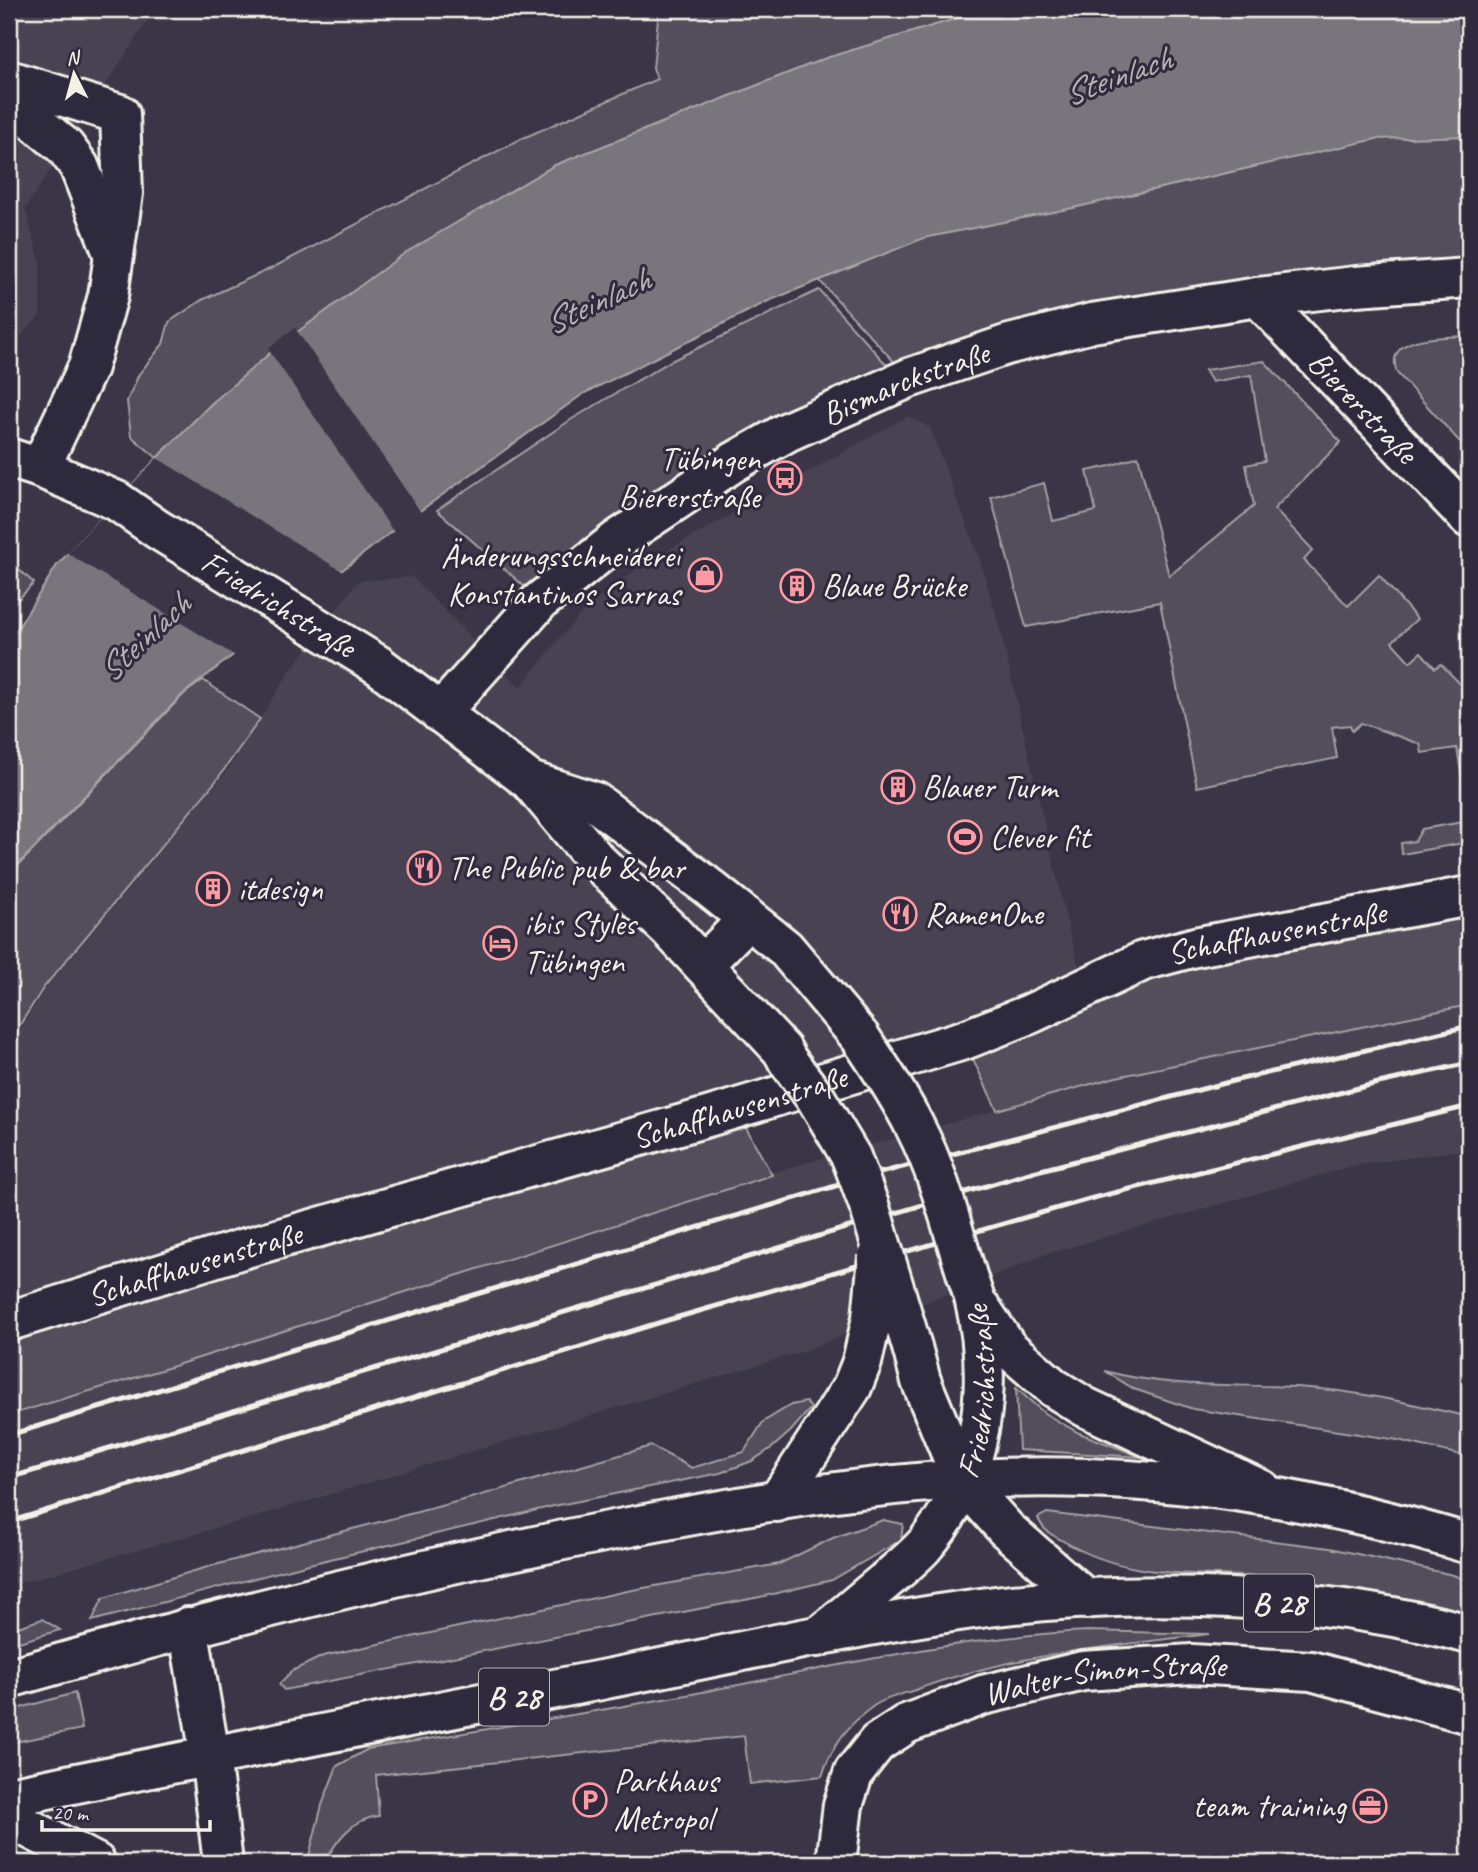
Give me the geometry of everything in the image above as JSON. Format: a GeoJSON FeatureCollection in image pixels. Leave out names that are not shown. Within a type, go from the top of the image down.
{"type":"FeatureCollection","features":[{"type":"Feature","properties":{"kind":"street"},"geometry":{"type":"LineString","coordinates":[[11,87],[79,166],[113,253]]}},
{"type":"Feature","properties":{"kind":"street"},"geometry":{"type":"LineString","coordinates":[[11,87],[121,114],[123,194],[108,296],[88,368],[24,463]]}},
{"type":"Feature","properties":{"kind":"street","name":"Bismarckstraße"},"geometry":{"type":"LineString","coordinates":[[440,713],[533,609],[570,576],[678,498],[787,432],[909,378],[1006,345],[1091,323],[1258,297],[1356,286],[1469,278]]}},
{"type":"Feature","properties":{"kind":"street","name":"Biererstraße"},"geometry":{"type":"LineString","coordinates":[[1258,297],[1469,518]]}},
{"type":"Feature","properties":{"kind":"street","name":"Friedrichstraße"},"geometry":{"type":"LineString","coordinates":[[24,463],[117,501],[157,529],[378,665],[530,781],[596,860],[703,965],[782,1050],[817,1100],[851,1157],[866,1196],[921,1381],[962,1480]]}},
{"type":"Feature","properties":{"kind":"street","name":"Friedrichstraße"},"geometry":{"type":"LineString","coordinates":[[530,781],[595,802],[785,948],[860,1037],[882,1070],[917,1130],[941,1191],[978,1307],[984,1354],[985,1397],[975,1449],[962,1480]]}},
{"type":"Feature","properties":{"kind":"street","name":"Schaffhausenstraße"},"geometry":{"type":"LineString","coordinates":[[9,1321],[242,1249],[711,1116],[964,1040],[1030,1014],[1143,961],[1195,947],[1469,896]]}},
{"type":"Feature","properties":{"kind":"street"},"geometry":{"type":"LineString","coordinates":[[703,965],[748,919]]}},
{"type":"Feature","properties":{"kind":"street"},"geometry":{"type":"LineString","coordinates":[[776,1502],[852,1387],[862,1362],[872,1318],[879,1241]]}},
{"type":"Feature","properties":{"kind":"street"},"geometry":{"type":"LineString","coordinates":[[978,1307],[1007,1347],[1054,1388],[1085,1407],[1276,1497]]}},
{"type":"Feature","properties":{"kind":"street"},"geometry":{"type":"LineString","coordinates":[[9,1678],[188,1627],[521,1548],[714,1511],[862,1490],[962,1480],[1085,1478],[1176,1484],[1276,1497],[1406,1525],[1469,1544]]}},
{"type":"Feature","properties":{"kind":"street"},"geometry":{"type":"LineString","coordinates":[[962,1480],[1006,1529],[1086,1599]]}},
{"type":"Feature","properties":{"kind":"street","name":"B 28"},"geometry":{"type":"LineString","coordinates":[[818,1637],[923,1547],[944,1517],[962,1480]]}},
{"type":"Feature","properties":{"kind":"street","name":"B 28"},"geometry":{"type":"LineString","coordinates":[[9,1797],[818,1637],[990,1607],[1138,1596],[1267,1601],[1386,1616],[1469,1634]]}},
{"type":"Feature","properties":{"kind":"street"},"geometry":{"type":"LineString","coordinates":[[188,1627],[211,1755],[223,1863]]}},
{"type":"Feature","properties":{"kind":"street","name":"Walter-Simon-Straße"},"geometry":{"type":"LineString","coordinates":[[836,1863],[843,1805],[854,1772],[877,1743],[906,1724],[983,1695],[1083,1671],[1192,1664],[1311,1671],[1469,1714]]}},
{"type":"Feature","properties":{"kind":"street"},"geometry":{"type":"LineString","coordinates":[[9,1818],[96,1863]]}},
{"type":"Feature","properties":{"kind":"shaded area"},"geometry":{"type":"Polygon","coordinates":[[[9,9],[155,9],[25,209],[40,261],[40,315],[9,349],[9,9]]]}},
{"type":"Feature","properties":{"kind":"shaded area"},"geometry":{"type":"Polygon","coordinates":[[[659,9],[1469,9],[1469,278],[1356,286],[909,378],[671,119],[212,403],[157,458],[131,436],[127,401],[139,374],[163,344],[169,322],[202,300],[272,268],[521,139],[657,79],[653,68],[659,9]]]}},
{"type":"Feature","properties":{"kind":"shaded area"},"geometry":{"type":"Polygon","coordinates":[[[819,290],[895,374],[533,594],[437,510],[572,419],[671,361],[819,290]]]}},
{"type":"Feature","properties":{"kind":"shaded area"},"geometry":{"type":"Polygon","coordinates":[[[1469,336],[1469,452],[1397,373],[1395,360],[1399,351],[1407,344],[1419,340],[1469,336]]]}},
{"type":"Feature","properties":{"kind":"shaded area"},"geometry":{"type":"Polygon","coordinates":[[[1264,361],[1341,442],[1274,509],[1313,550],[1304,560],[1348,606],[1379,575],[1417,619],[1392,642],[1410,662],[1421,652],[1435,668],[1441,664],[1466,690],[1469,687],[1469,819],[1457,748],[1422,753],[1420,744],[1361,723],[1352,731],[1350,725],[1332,727],[1337,758],[1197,787],[1160,602],[1026,627],[991,497],[1044,483],[1053,521],[1096,511],[1087,471],[1138,456],[1169,576],[1254,506],[1246,465],[1265,461],[1251,375],[1212,382],[1205,370],[1264,361]]]}},
{"type":"Feature","properties":{"kind":"shaded area"},"geometry":{"type":"Polygon","coordinates":[[[908,416],[930,428],[980,560],[1000,629],[1069,931],[1085,988],[9,1321],[9,1047],[46,988],[229,768],[290,671],[358,581],[412,577],[520,688],[589,606],[645,563],[908,416]]]}},
{"type":"Feature","properties":{"kind":"shaded area"},"geometry":{"type":"Polygon","coordinates":[[[9,561],[34,583],[9,609],[9,561]]]}},
{"type":"Feature","properties":{"kind":"shaded area"},"geometry":{"type":"Polygon","coordinates":[[[203,680],[260,719],[216,781],[44,987],[9,1042],[9,875],[184,694],[203,680]]]}},
{"type":"Feature","properties":{"kind":"shaded area"},"geometry":{"type":"Polygon","coordinates":[[[1469,821],[1469,842],[1402,854],[1401,843],[1415,841],[1422,829],[1469,821]]]}},
{"type":"Feature","properties":{"kind":"shaded area"},"geometry":{"type":"Polygon","coordinates":[[[1469,896],[1469,1005],[1116,1077],[997,1110],[964,1040],[1085,988],[1469,896]]]}},
{"type":"Feature","properties":{"kind":"shaded area"},"geometry":{"type":"Polygon","coordinates":[[[1469,1005],[1469,1149],[1352,1166],[1047,1254],[801,1352],[252,1518],[9,1586],[9,1413],[723,1186],[1116,1077],[1469,1005]]]}},
{"type":"Feature","properties":{"kind":"shaded area"},"geometry":{"type":"Polygon","coordinates":[[[744,1124],[772,1175],[161,1370],[9,1415],[9,1343],[127,1299],[744,1124]]]}},
{"type":"Feature","properties":{"kind":"shaded area"},"geometry":{"type":"Polygon","coordinates":[[[1105,1371],[1176,1383],[1340,1391],[1469,1417],[1469,1457],[1398,1440],[1193,1409],[1134,1389],[1105,1371]]]}},
{"type":"Feature","properties":{"kind":"shaded area"},"geometry":{"type":"Polygon","coordinates":[[[1016,1388],[1044,1413],[1079,1433],[1142,1457],[1019,1450],[1016,1388]]]}},
{"type":"Feature","properties":{"kind":"shaded area"},"geometry":{"type":"Polygon","coordinates":[[[806,1402],[811,1408],[773,1447],[752,1461],[720,1473],[554,1506],[309,1564],[92,1621],[103,1598],[651,1446],[692,1468],[744,1452],[763,1422],[791,1405],[806,1402]]]}},
{"type":"Feature","properties":{"kind":"shaded area"},"geometry":{"type":"Polygon","coordinates":[[[1047,1513],[1330,1548],[1453,1575],[1469,1581],[1469,1617],[1290,1580],[1175,1573],[1120,1565],[1093,1556],[1049,1533],[1038,1518],[1047,1513]]]}},
{"type":"Feature","properties":{"kind":"shaded area"},"geometry":{"type":"Polygon","coordinates":[[[883,1520],[903,1524],[901,1540],[832,1580],[760,1597],[284,1690],[279,1684],[292,1671],[323,1656],[627,1591],[779,1564],[833,1538],[883,1520]]]}},
{"type":"Feature","properties":{"kind":"shaded area"},"geometry":{"type":"Polygon","coordinates":[[[42,1619],[60,1630],[9,1645],[9,1630],[42,1619]]]}},
{"type":"Feature","properties":{"kind":"shaded area"},"geometry":{"type":"Polygon","coordinates":[[[1088,1631],[1209,1634],[1023,1660],[950,1678],[889,1698],[875,1705],[849,1728],[836,1745],[822,1776],[750,1784],[744,1736],[376,1775],[379,1816],[360,1821],[353,1826],[334,1846],[324,1863],[309,1863],[308,1860],[322,1805],[337,1766],[368,1749],[660,1700],[942,1647],[1039,1634],[1088,1631]]]}},
{"type":"Feature","properties":{"kind":"shaded area"},"geometry":{"type":"Polygon","coordinates":[[[75,1693],[82,1729],[9,1743],[9,1711],[75,1693]]]}},
{"type":"Feature","properties":{"kind":"water","name":"Steinlach"},"geometry":{"type":"Polygon","coordinates":[[[988,9],[1469,9],[1469,136],[1376,139],[1073,208],[924,238],[766,302],[583,394],[399,526],[183,694],[9,874],[9,642],[57,565],[212,403],[277,347],[405,253],[555,165],[826,58],[988,9]]]}},
{"type":"Feature","properties":{"kind":"pier"},"geometry":{"type":"Polygon","coordinates":[[[295,328],[422,514],[395,534],[268,349],[295,328]]]}},
{"type":"Feature","properties":{"kind":"pier"},"geometry":{"type":"Polygon","coordinates":[[[157,458],[345,573],[237,657],[67,553],[157,458]]]}},
{"type":"Feature","properties":{"kind":"railway"},"geometry":{"type":"LineString","coordinates":[[9,1435],[872,1175],[1233,1081],[1469,1026]]}},
{"type":"Feature","properties":{"kind":"railway"},"geometry":{"type":"LineString","coordinates":[[9,1478],[1033,1172],[1374,1084],[1469,1063]]}},
{"type":"Feature","properties":{"kind":"railway"},"geometry":{"type":"LineString","coordinates":[[9,1522],[668,1320],[1093,1198],[1469,1106]]}},
{"type":"Feature","properties":{"kind":"place","name":"Tübingen Biererstraße"},"geometry":{"type":"Point","coordinates":[785,478]}},
{"type":"Feature","properties":{"kind":"place","name":"Änderungsschneiderei Konstantinos Sarras"},"geometry":{"type":"Point","coordinates":[705,575]}},
{"type":"Feature","properties":{"kind":"place","name":"Blaue Brücke"},"geometry":{"type":"Point","coordinates":[797,586]}},
{"type":"Feature","properties":{"kind":"place","name":"Blauer Turm"},"geometry":{"type":"Point","coordinates":[898,787]}},
{"type":"Feature","properties":{"kind":"place","name":"Clever fit"},"geometry":{"type":"Point","coordinates":[965,837]}},
{"type":"Feature","properties":{"kind":"place","name":"The Public pub & bar"},"geometry":{"type":"Point","coordinates":[424,868]}},
{"type":"Feature","properties":{"kind":"place","name":"itdesign"},"geometry":{"type":"Point","coordinates":[213,889]}},
{"type":"Feature","properties":{"kind":"place","name":"RamenOne"},"geometry":{"type":"Point","coordinates":[900,914]}},
{"type":"Feature","properties":{"kind":"place","name":"ibis Styles Tübingen"},"geometry":{"type":"Point","coordinates":[500,943]}},
{"type":"Feature","properties":{"kind":"place","name":"Parkhaus Metropol"},"geometry":{"type":"Point","coordinates":[590,1800]}},
{"type":"Feature","properties":{"kind":"place","name":"team training"},"geometry":{"type":"Point","coordinates":[1370,1806]}}]}
